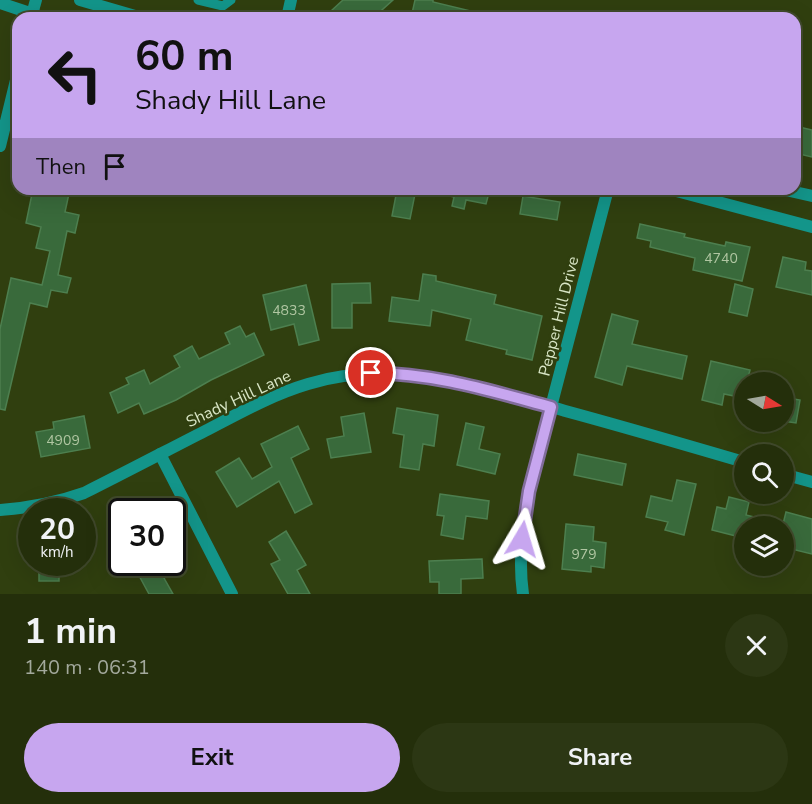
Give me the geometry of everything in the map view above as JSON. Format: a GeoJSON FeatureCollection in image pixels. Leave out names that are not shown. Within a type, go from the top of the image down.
{"type":"FeatureCollection","features":[{"type":"Feature","properties":{"kind":"street"},"geometry":{"type":"LineString","coordinates":[[80,0],[121,12]]}},
{"type":"Feature","properties":{"kind":"street"},"geometry":{"type":"LineString","coordinates":[[0,3],[22,12]]}},
{"type":"Feature","properties":{"kind":"street"},"geometry":{"type":"LineString","coordinates":[[0,146],[12,97]]}},
{"type":"Feature","properties":{"kind":"street","name":"Pepper Hill Drive"},"geometry":{"type":"LineString","coordinates":[[523,594],[521,556],[529,491],[606,195]]}},
{"type":"Feature","properties":{"kind":"street"},"geometry":{"type":"LineString","coordinates":[[692,195],[812,227]]}},
{"type":"Feature","properties":{"kind":"street","name":"Shady Hill Lane"},"geometry":{"type":"LineString","coordinates":[[0,510],[56,503],[84,493],[270,398],[308,384],[371,373],[405,373],[437,377],[734,459]]}},
{"type":"Feature","properties":{"kind":"street"},"geometry":{"type":"LineString","coordinates":[[160,454],[232,594]]}},
{"type":"Feature","properties":{"kind":"street"},"geometry":{"type":"LineString","coordinates":[[794,477],[812,482]]}},
{"type":"Feature","properties":{"kind":"lane"},"geometry":{"type":"LineString","coordinates":[[198,0],[223,6],[231,0]]}},
{"type":"Feature","properties":{"kind":"building"},"geometry":{"type":"Polygon","coordinates":[[[343,0],[393,0],[380,12],[331,11],[343,0]]]}},
{"type":"Feature","properties":{"kind":"building"},"geometry":{"type":"Polygon","coordinates":[[[415,0],[433,0],[433,2],[475,12],[412,12],[415,0]]]}},
{"type":"Feature","properties":{"kind":"building"},"geometry":{"type":"Polygon","coordinates":[[[801,127],[812,130],[812,157],[801,154],[801,127]]]}},
{"type":"Feature","properties":{"kind":"building"},"geometry":{"type":"Polygon","coordinates":[[[32,195],[69,195],[65,212],[79,215],[75,233],[67,231],[58,275],[71,278],[67,293],[51,290],[47,307],[30,303],[5,410],[0,409],[0,329],[11,278],[42,285],[50,251],[36,248],[41,227],[26,223],[32,195]]]}},
{"type":"Feature","properties":{"kind":"building"},"geometry":{"type":"Polygon","coordinates":[[[396,195],[415,195],[410,219],[392,216],[396,195]]]}},
{"type":"Feature","properties":{"kind":"building"},"geometry":{"type":"Polygon","coordinates":[[[445,195],[488,195],[486,204],[466,200],[464,209],[452,206],[454,197],[445,195]]]}},
{"type":"Feature","properties":{"kind":"building"},"geometry":{"type":"Polygon","coordinates":[[[523,196],[560,202],[557,220],[520,214],[523,196]]]}},
{"type":"Feature","properties":{"kind":"building"},"geometry":{"type":"Polygon","coordinates":[[[640,224],[725,246],[726,242],[750,247],[742,281],[693,270],[695,258],[650,247],[651,241],[637,238],[640,224]]]}},
{"type":"Feature","properties":{"kind":"building"},"geometry":{"type":"Polygon","coordinates":[[[783,257],[806,262],[805,270],[812,271],[812,295],[776,287],[783,257]]]}},
{"type":"Feature","properties":{"kind":"building"},"geometry":{"type":"Polygon","coordinates":[[[423,274],[436,276],[436,281],[496,295],[494,304],[542,316],[532,360],[506,354],[507,350],[466,340],[471,319],[432,310],[430,326],[389,321],[392,297],[419,301],[423,274]]]}},
{"type":"Feature","properties":{"kind":"building"},"geometry":{"type":"Polygon","coordinates":[[[370,283],[371,303],[352,303],[352,328],[332,328],[332,284],[370,283]]]}},
{"type":"Feature","properties":{"kind":"building"},"geometry":{"type":"Polygon","coordinates":[[[735,284],[753,289],[747,316],[729,312],[735,284]]]}},
{"type":"Feature","properties":{"kind":"building"},"geometry":{"type":"Polygon","coordinates":[[[306,285],[319,340],[299,345],[294,324],[271,330],[263,295],[306,285]]]}},
{"type":"Feature","properties":{"kind":"building"},"geometry":{"type":"Polygon","coordinates":[[[612,314],[638,321],[632,344],[687,356],[682,379],[627,366],[622,385],[595,377],[612,314]]]}},
{"type":"Feature","properties":{"kind":"building"},"geometry":{"type":"Polygon","coordinates":[[[240,326],[246,337],[254,333],[264,355],[144,414],[139,403],[118,413],[110,393],[129,384],[126,378],[144,370],[150,384],[180,367],[174,356],[192,346],[199,359],[230,344],[225,333],[240,326]]]}},
{"type":"Feature","properties":{"kind":"building"},"geometry":{"type":"Polygon","coordinates":[[[711,361],[750,370],[750,372],[734,372],[734,396],[724,394],[722,405],[702,400],[711,361]]]}},
{"type":"Feature","properties":{"kind":"building"},"geometry":{"type":"Polygon","coordinates":[[[794,399],[800,400],[796,423],[794,423],[794,399]]]}},
{"type":"Feature","properties":{"kind":"building"},"geometry":{"type":"Polygon","coordinates":[[[397,408],[438,415],[434,446],[423,444],[419,470],[400,467],[404,435],[393,433],[397,408]]]}},
{"type":"Feature","properties":{"kind":"building"},"geometry":{"type":"Polygon","coordinates":[[[364,413],[371,452],[331,458],[327,439],[344,436],[341,417],[364,413]]]}},
{"type":"Feature","properties":{"kind":"building"},"geometry":{"type":"Polygon","coordinates":[[[84,416],[90,448],[41,457],[36,432],[54,429],[53,422],[84,416]]]}},
{"type":"Feature","properties":{"kind":"building"},"geometry":{"type":"Polygon","coordinates":[[[466,423],[484,427],[479,449],[500,454],[495,474],[457,465],[466,423]]]}},
{"type":"Feature","properties":{"kind":"building"},"geometry":{"type":"Polygon","coordinates":[[[298,426],[309,449],[291,458],[312,504],[295,513],[279,481],[237,507],[216,472],[239,458],[252,479],[272,467],[261,444],[298,426]]]}},
{"type":"Feature","properties":{"kind":"building"},"geometry":{"type":"Polygon","coordinates":[[[578,454],[626,464],[622,485],[574,475],[578,454]]]}},
{"type":"Feature","properties":{"kind":"building"},"geometry":{"type":"Polygon","coordinates":[[[677,480],[696,484],[684,535],[665,530],[668,522],[646,517],[651,496],[672,501],[677,480]]]}},
{"type":"Feature","properties":{"kind":"building"},"geometry":{"type":"Polygon","coordinates":[[[440,494],[489,501],[487,519],[466,516],[463,539],[441,535],[444,516],[437,515],[440,494]]]}},
{"type":"Feature","properties":{"kind":"building"},"geometry":{"type":"Polygon","coordinates":[[[729,497],[734,498],[734,504],[749,504],[746,515],[750,516],[734,516],[734,536],[712,530],[717,507],[726,509],[729,497]]]}},
{"type":"Feature","properties":{"kind":"building"},"geometry":{"type":"Polygon","coordinates":[[[786,512],[812,519],[812,554],[794,550],[794,516],[785,516],[786,512]]]}},
{"type":"Feature","properties":{"kind":"building"},"geometry":{"type":"Polygon","coordinates":[[[566,524],[594,527],[593,541],[606,543],[604,568],[591,566],[591,572],[562,569],[566,524]]]}},
{"type":"Feature","properties":{"kind":"building"},"geometry":{"type":"Polygon","coordinates":[[[286,531],[306,565],[297,570],[310,594],[288,594],[271,564],[280,560],[269,542],[286,531]]]}},
{"type":"Feature","properties":{"kind":"building"},"geometry":{"type":"Polygon","coordinates":[[[482,559],[483,578],[461,579],[461,594],[439,594],[439,582],[430,582],[429,561],[482,559]]]}},
{"type":"Feature","properties":{"kind":"building"},"geometry":{"type":"Polygon","coordinates":[[[39,576],[59,576],[59,581],[39,581],[39,576]]]}},
{"type":"Feature","properties":{"kind":"building"},"geometry":{"type":"Polygon","coordinates":[[[139,576],[168,576],[164,578],[173,594],[149,594],[139,576]]]}},
{"type":"Feature","properties":{"kind":"route"},"geometry":{"type":"LineString","coordinates":[[371,373],[405,373],[437,377],[551,407],[529,491],[522,539]]}}]}
